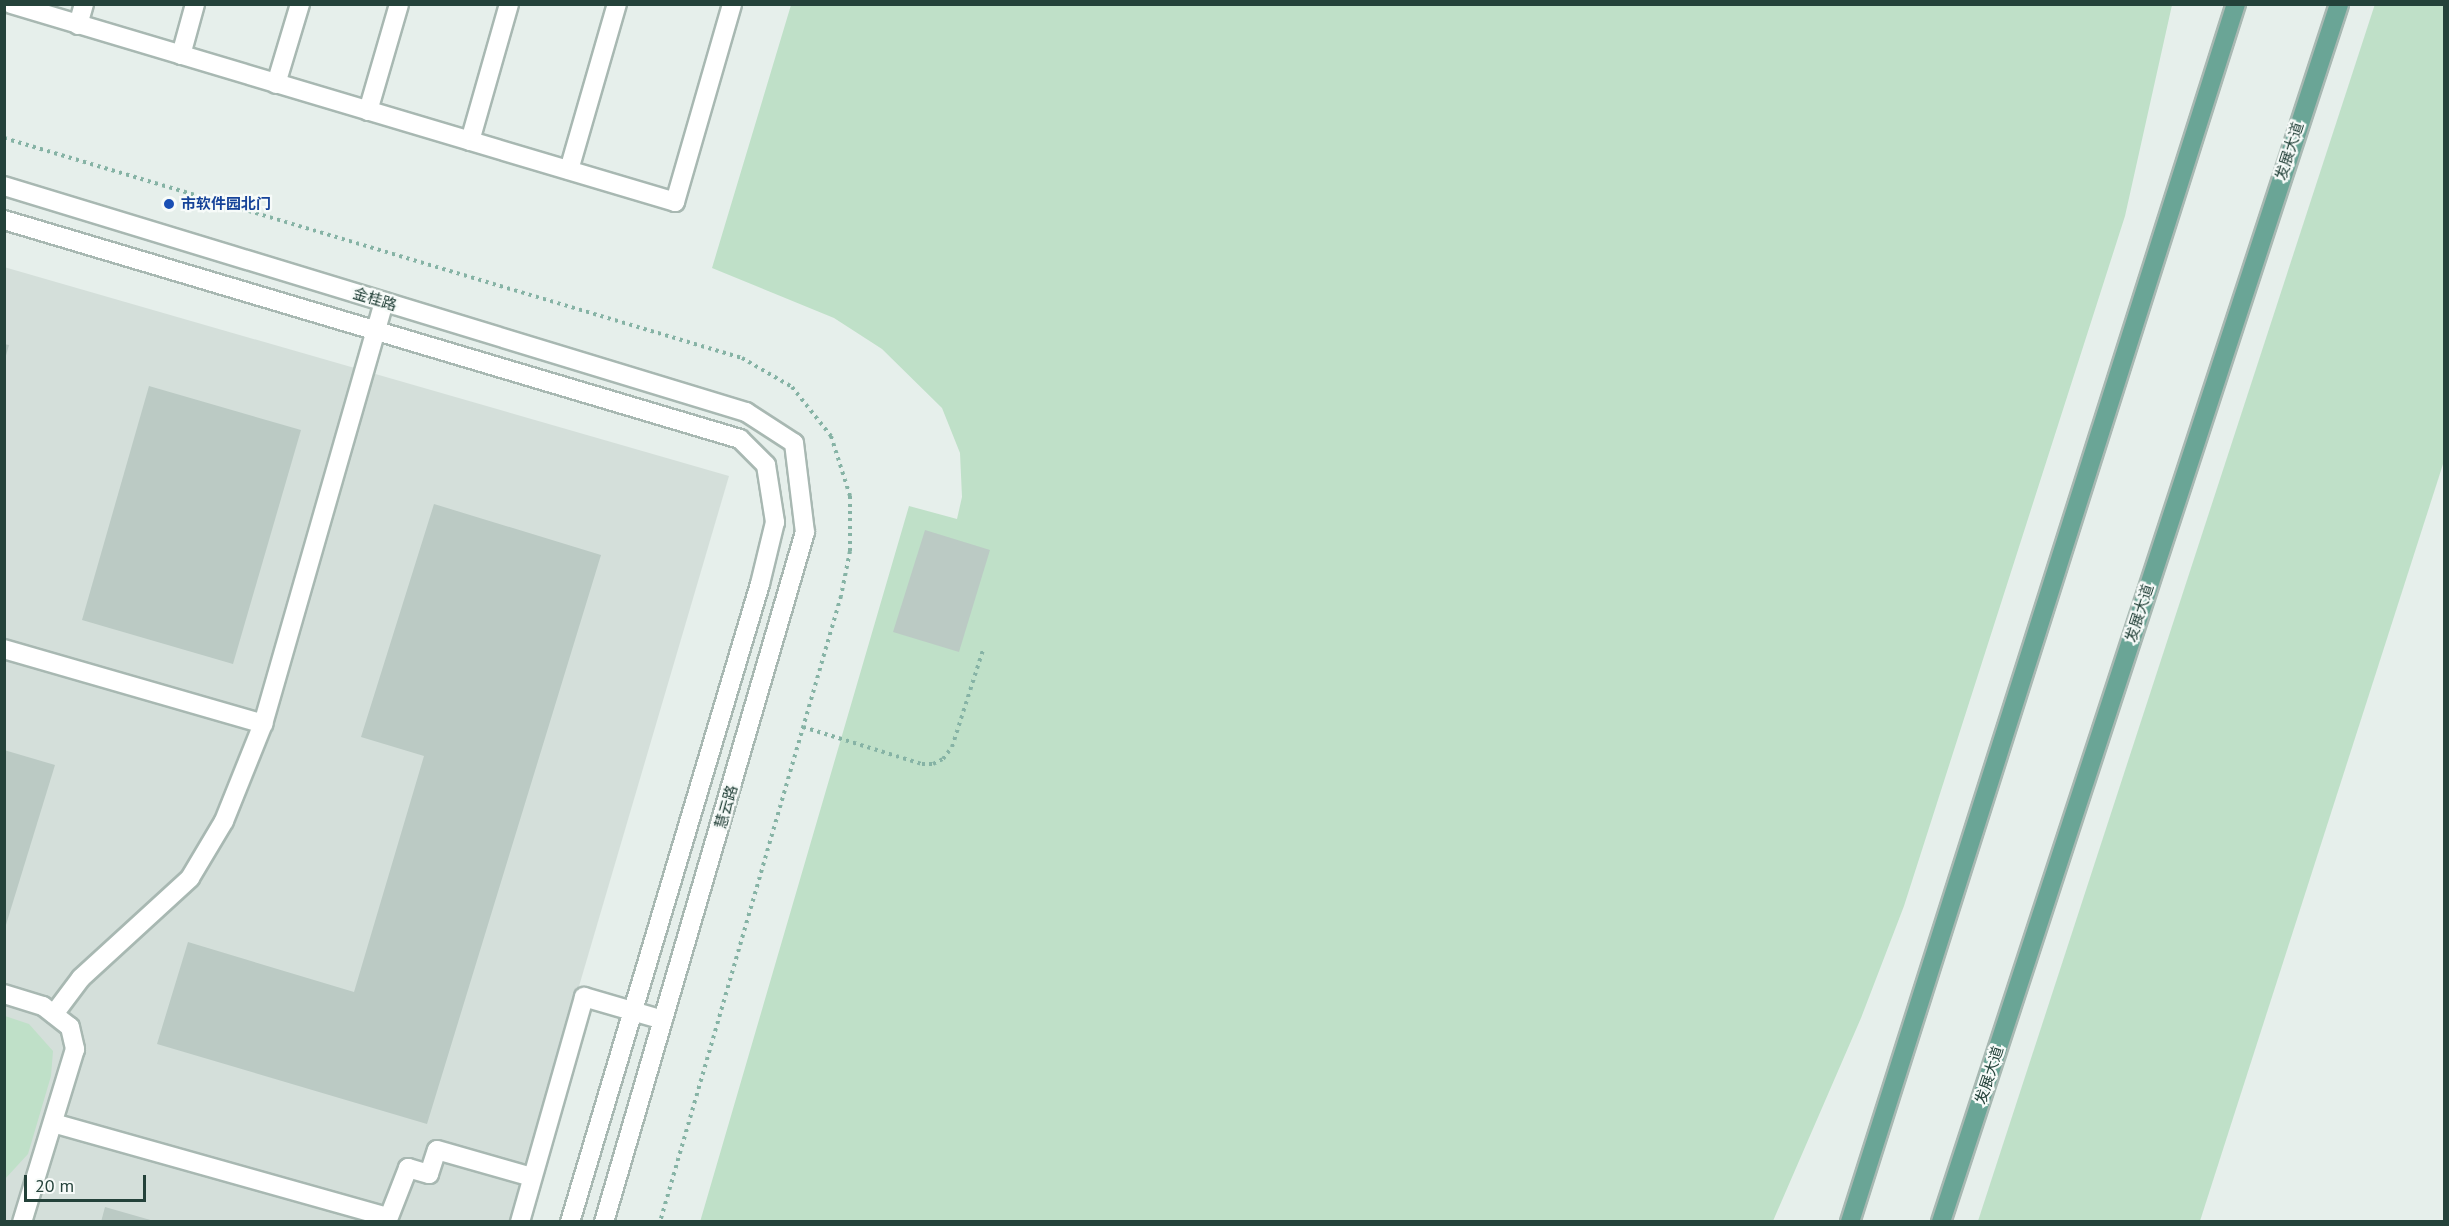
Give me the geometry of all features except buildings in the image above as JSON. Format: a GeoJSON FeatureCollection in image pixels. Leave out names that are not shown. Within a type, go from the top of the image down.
{"type":"FeatureCollection","features":[{"type":"Feature","properties":{"kind":"main road"},"geometry":{"type":"LineString","coordinates":[[1850,1221],[2236,4]]}},
{"type":"Feature","properties":{"kind":"main road","name":"发展大道"},"geometry":{"type":"LineString","coordinates":[[1941,1221],[2339,4]]}},
{"type":"Feature","properties":{"kind":"street"},"geometry":{"type":"LineString","coordinates":[[11,4],[675,202],[732,4]]}},
{"type":"Feature","properties":{"kind":"street"},"geometry":{"type":"LineString","coordinates":[[78,25],[84,4]]}},
{"type":"Feature","properties":{"kind":"street"},"geometry":{"type":"LineString","coordinates":[[181,55],[195,4]]}},
{"type":"Feature","properties":{"kind":"street"},"geometry":{"type":"LineString","coordinates":[[276,84],[300,4]]}},
{"type":"Feature","properties":{"kind":"street"},"geometry":{"type":"LineString","coordinates":[[368,111],[399,4]]}},
{"type":"Feature","properties":{"kind":"street"},"geometry":{"type":"LineString","coordinates":[[470,141],[509,4]]}},
{"type":"Feature","properties":{"kind":"street"},"geometry":{"type":"LineString","coordinates":[[569,170],[617,4]]}},
{"type":"Feature","properties":{"kind":"street","name":"金桂路"},"geometry":{"type":"LineString","coordinates":[[4,186],[746,412]]}},
{"type":"Feature","properties":{"kind":"street","name":"金桂路"},"geometry":{"type":"LineString","coordinates":[[4,220],[740,439]]}},
{"type":"Feature","properties":{"kind":"street"},"geometry":{"type":"LineString","coordinates":[[54,1014],[81,978],[190,878],[224,821],[263,724],[384,302]]}},
{"type":"Feature","properties":{"kind":"street","name":"慧云路"},"geometry":{"type":"LineString","coordinates":[[604,1221],[805,532],[794,443],[746,412]]}},
{"type":"Feature","properties":{"kind":"street","name":"慧云路"},"geometry":{"type":"LineString","coordinates":[[570,1221],[775,522],[766,465],[740,439]]}},
{"type":"Feature","properties":{"kind":"street"},"geometry":{"type":"LineString","coordinates":[[4,649],[263,724]]}},
{"type":"Feature","properties":{"kind":"street"},"geometry":{"type":"LineString","coordinates":[[4,994],[43,1006],[54,1014],[70,1027],[75,1049],[22,1221]]}},
{"type":"Feature","properties":{"kind":"street"},"geometry":{"type":"LineString","coordinates":[[520,1221],[584,997],[663,1020]]}},
{"type":"Feature","properties":{"kind":"street"},"geometry":{"type":"LineString","coordinates":[[52,1123],[387,1219],[408,1168],[429,1174],[437,1150],[532,1177]]}},
{"type":"Feature","properties":{"kind":"path"},"geometry":{"type":"LineString","coordinates":[[4,138],[742,358],[792,387],[831,436],[850,495],[850,551],[841,596],[660,1221]]}},
{"type":"Feature","properties":{"kind":"path"},"geometry":{"type":"LineString","coordinates":[[803,727],[922,764],[933,764],[943,759],[952,747],[983,650]]}},
{"type":"Feature","properties":{"kind":"shaded area"},"geometry":{"type":"Polygon","coordinates":[[[4,267],[729,476],[510,1221],[5,1221],[4,267]]]}},
{"type":"Feature","properties":{"kind":"green space"},"geometry":{"type":"Polygon","coordinates":[[[2375,4],[2444,5],[2444,461],[2200,1221],[1978,1221],[2375,4]]]}},
{"type":"Feature","properties":{"kind":"green space"},"geometry":{"type":"Polygon","coordinates":[[[791,5],[2172,5],[2125,216],[1904,906],[1861,1018],[1773,1221],[700,1222],[909,506],[957,519],[962,497],[960,453],[942,408],[882,349],[834,318],[712,268],[791,5]]]}},
{"type":"Feature","properties":{"kind":"green space"},"geometry":{"type":"Polygon","coordinates":[[[5,1016],[29,1024],[53,1051],[51,1076],[28,1154],[5,1179],[5,1016]]]}},
{"type":"Feature","properties":{"kind":"place","name":"市软件园北门"},"geometry":{"type":"Point","coordinates":[169,204]}}]}
